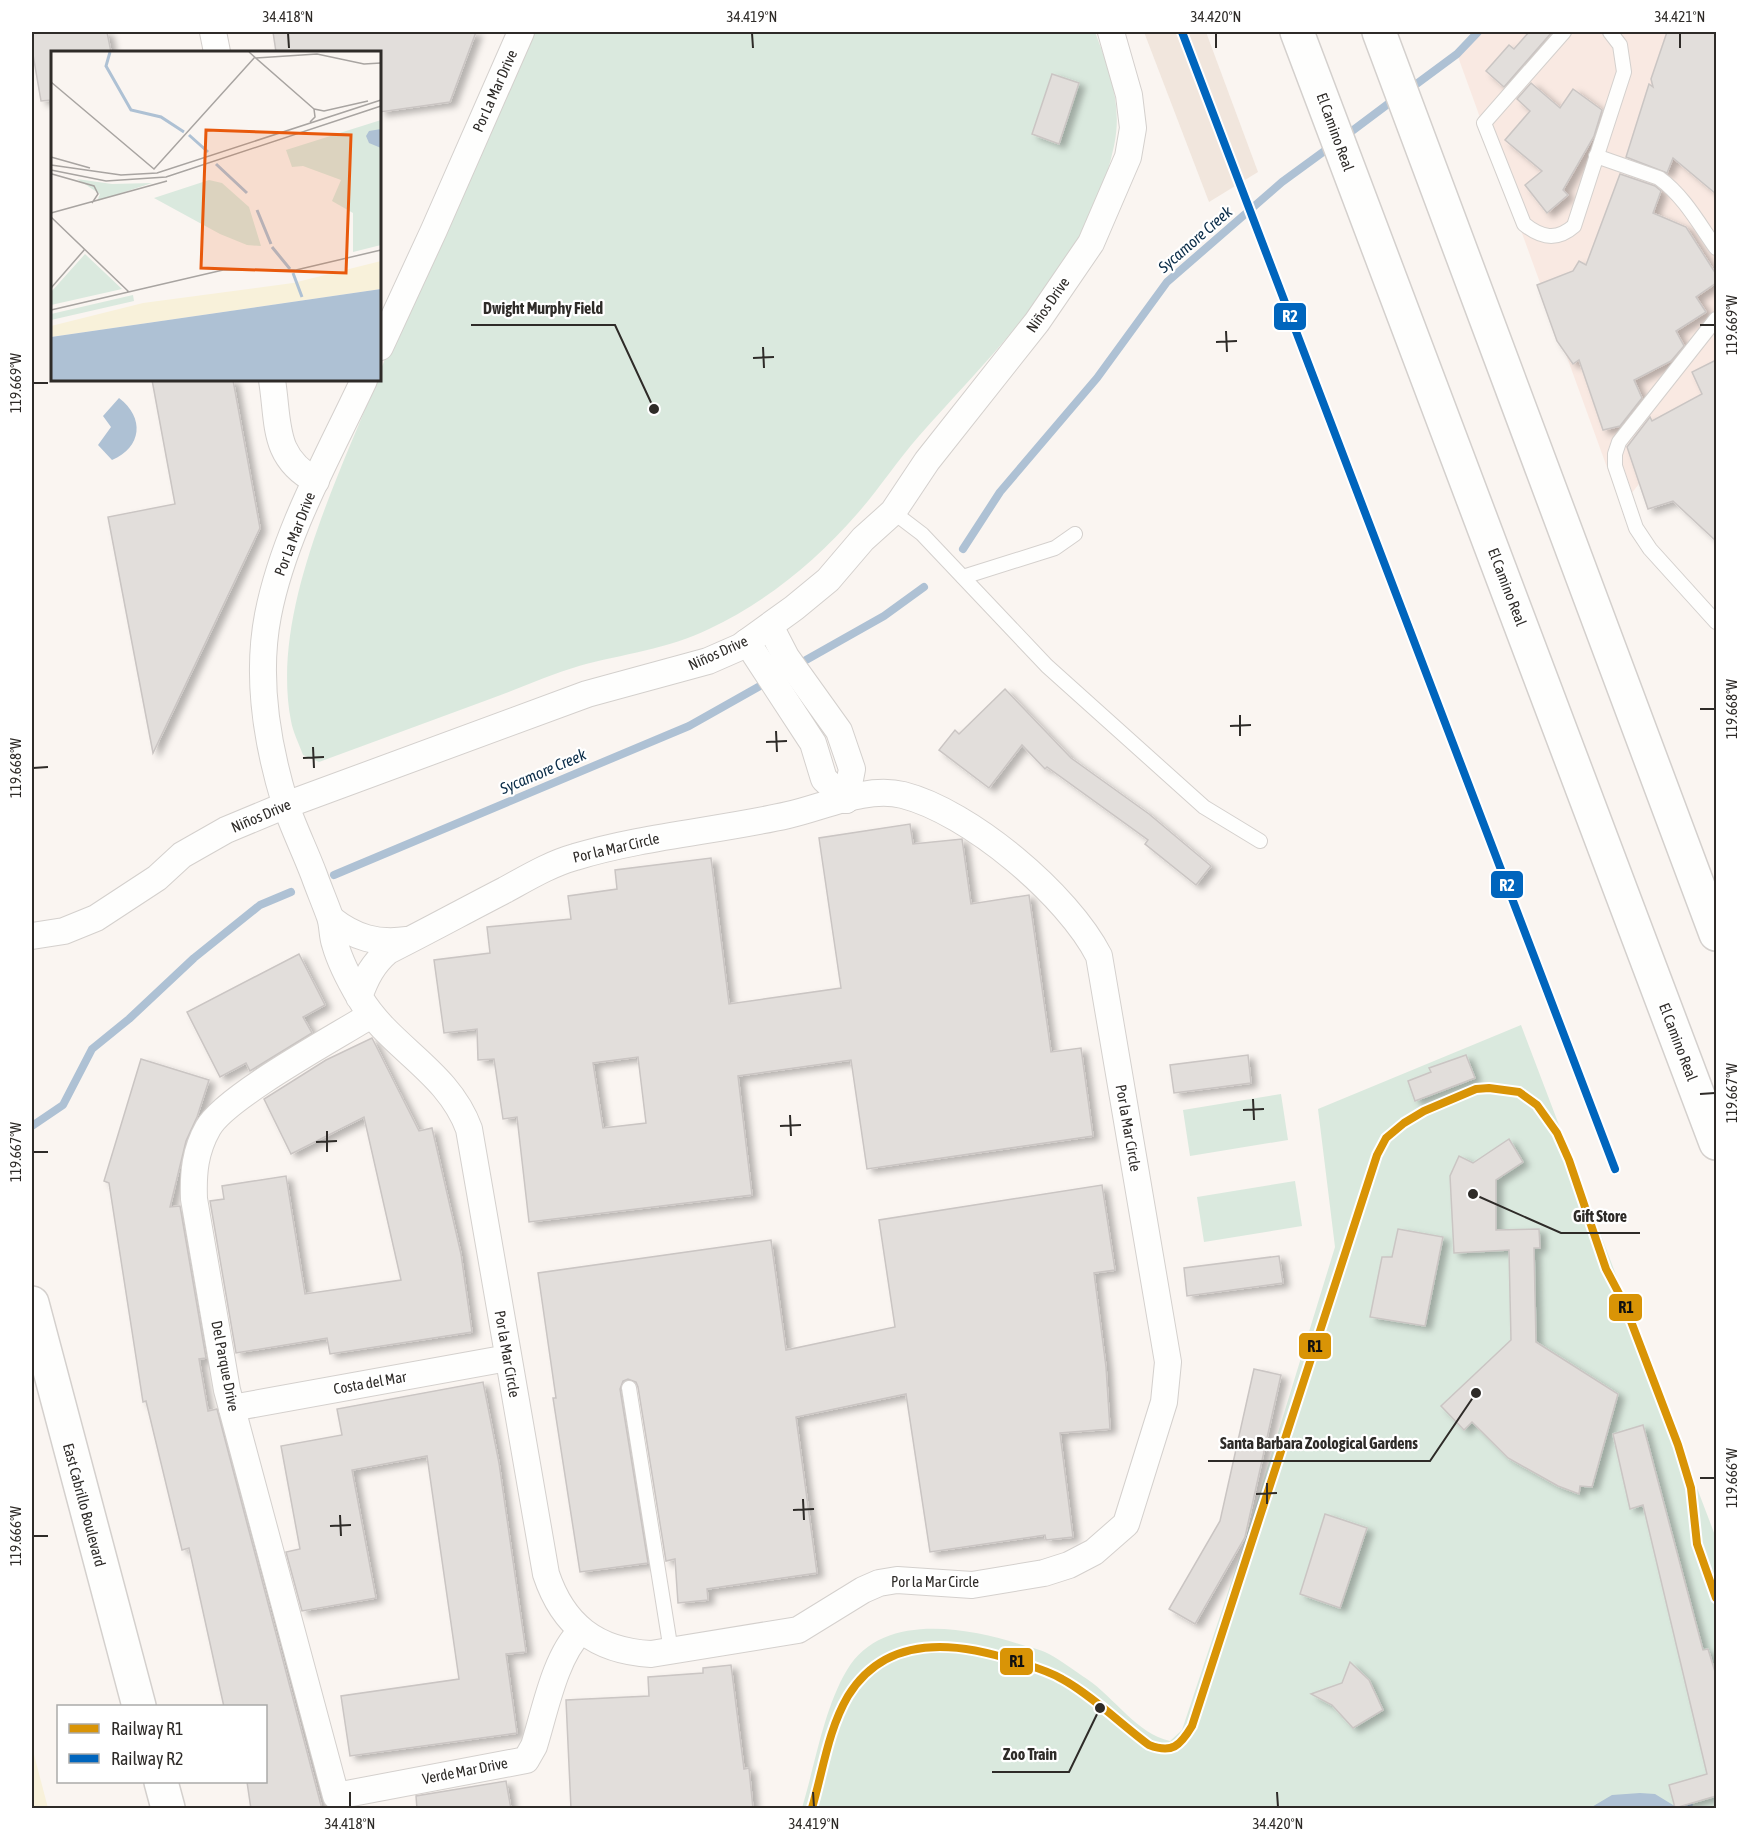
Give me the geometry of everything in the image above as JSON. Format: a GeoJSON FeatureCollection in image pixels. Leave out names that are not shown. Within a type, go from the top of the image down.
{"type":"FeatureCollection","features":[{"type":"Feature","properties":{"kind":"main road"},"geometry":{"type":"LineString","coordinates":[[1379,32],[1716,934]]}},
{"type":"Feature","properties":{"kind":"main road","name":"El Camino Real"},"geometry":{"type":"LineString","coordinates":[[1302,45],[1716,1143]]}},
{"type":"Feature","properties":{"kind":"main road","name":"East Cabrillo Boulevard"},"geometry":{"type":"LineString","coordinates":[[32,1303],[138,1705]]}},
{"type":"Feature","properties":{"kind":"main road"},"geometry":{"type":"LineString","coordinates":[[160,1783],[168,1809]]}},
{"type":"Feature","properties":{"kind":"street"},"geometry":{"type":"LineString","coordinates":[[213,32],[217,51]]}},
{"type":"Feature","properties":{"kind":"street","name":"Por La Mar Drive"},"geometry":{"type":"LineString","coordinates":[[381,345],[521,32]]}},
{"type":"Feature","properties":{"kind":"street","name":"Niños Drive"},"geometry":{"type":"LineString","coordinates":[[32,936],[64,931],[96,918],[157,878],[182,855],[226,830],[286,805],[587,694],[708,661],[747,642],[828,580],[863,539],[893,512],[927,461],[1037,322],[1091,243],[1111,203],[1128,157],[1133,128],[1129,95],[1111,32]]}},
{"type":"Feature","properties":{"kind":"street"},"geometry":{"type":"LineString","coordinates":[[272,381],[282,444],[287,459],[298,472],[316,481]]}},
{"type":"Feature","properties":{"kind":"street","name":"Por La Mar Drive"},"geometry":{"type":"LineString","coordinates":[[286,805],[265,706],[265,647],[268,616],[281,566],[316,481],[364,381]]}},
{"type":"Feature","properties":{"kind":"street"},"geometry":{"type":"LineString","coordinates":[[770,626],[786,657],[838,731],[852,769],[846,800]]}},
{"type":"Feature","properties":{"kind":"street"},"geometry":{"type":"LineString","coordinates":[[747,642],[813,743],[824,779],[846,800]]}},
{"type":"Feature","properties":{"kind":"street","name":"Por la Mar Circle"},"geometry":{"type":"LineString","coordinates":[[286,805],[330,917],[334,942],[365,1006],[442,1082],[463,1112],[469,1129],[546,1574],[558,1604],[581,1631],[603,1645],[619,1650],[651,1654],[798,1630],[863,1590],[879,1583],[897,1580],[972,1585],[1044,1573],[1069,1565],[1094,1552],[1126,1524],[1164,1402],[1168,1362],[1099,956],[1075,916],[1043,882],[955,818],[936,807],[902,795],[872,793],[788,815],[616,846],[572,857],[388,951],[376,961],[366,977],[365,1006]]}},
{"type":"Feature","properties":{"kind":"street"},"geometry":{"type":"LineString","coordinates":[[330,917],[352,934],[362,938],[387,943],[411,939]]}},
{"type":"Feature","properties":{"kind":"street","name":"Del Parque Drive"},"geometry":{"type":"LineString","coordinates":[[336,1796],[232,1408],[194,1199],[193,1168],[196,1154],[208,1127],[229,1104],[365,1006]]}},
{"type":"Feature","properties":{"kind":"street","name":"Costa del Mar"},"geometry":{"type":"LineString","coordinates":[[232,1408],[508,1358]]}},
{"type":"Feature","properties":{"kind":"street","name":"Verde Mar Drive"},"geometry":{"type":"LineString","coordinates":[[336,1796],[526,1760],[534,1746],[564,1654],[581,1631]]}},
{"type":"Feature","properties":{"kind":"lane"},"geometry":{"type":"LineString","coordinates":[[1564,32],[1484,123],[1524,224],[1535,234],[1549,237],[1564,235],[1574,226],[1624,72],[1620,45],[1610,32]]}},
{"type":"Feature","properties":{"kind":"lane"},"geometry":{"type":"LineString","coordinates":[[1596,156],[1652,176],[1668,185],[1678,195],[1716,248]]}},
{"type":"Feature","properties":{"kind":"lane"},"geometry":{"type":"LineString","coordinates":[[1716,319],[1619,442],[1615,454],[1615,466],[1636,528],[1650,549],[1716,622]]}},
{"type":"Feature","properties":{"kind":"lane"},"geometry":{"type":"LineString","coordinates":[[893,512],[922,534],[1047,666],[1204,807],[1260,840]]}},
{"type":"Feature","properties":{"kind":"lane"},"geometry":{"type":"LineString","coordinates":[[963,577],[1055,548],[1075,534]]}},
{"type":"Feature","properties":{"kind":"lane"},"geometry":{"type":"LineString","coordinates":[[629,1388],[671,1651]]}},
{"type":"Feature","properties":{"kind":"shaded area"},"geometry":{"type":"Polygon","coordinates":[[[521,32],[1095,32],[1110,74],[1116,102],[1114,146],[1102,188],[1084,228],[1062,266],[1036,302],[911,446],[857,514],[789,579],[730,619],[694,636],[568,670],[319,762],[303,755],[291,721],[287,679],[290,636],[299,591],[327,503],[377,381],[381,381],[381,369],[434,230],[521,32]]]}},
{"type":"Feature","properties":{"kind":"shaded area"},"geometry":{"type":"Polygon","coordinates":[[[1144,32],[1206,32],[1258,172],[1209,202],[1144,32]]]}},
{"type":"Feature","properties":{"kind":"shaded area"},"geometry":{"type":"Polygon","coordinates":[[[1472,32],[1716,32],[1716,390],[1621,506],[1457,54],[1472,32]]]}},
{"type":"Feature","properties":{"kind":"shaded area"},"geometry":{"type":"Polygon","coordinates":[[[1521,1025],[1716,1538],[1716,1808],[802,1808],[826,1719],[847,1670],[862,1652],[881,1639],[902,1632],[950,1629],[998,1638],[1042,1651],[1087,1679],[1147,1731],[1170,1741],[1182,1730],[1243,1547],[1335,1247],[1318,1109],[1521,1025]]]}},
{"type":"Feature","properties":{"kind":"shaded area"},"geometry":{"type":"Polygon","coordinates":[[[1281,1094],[1288,1140],[1190,1156],[1183,1110],[1281,1094]]]}},
{"type":"Feature","properties":{"kind":"shaded area"},"geometry":{"type":"Polygon","coordinates":[[[1295,1181],[1302,1226],[1204,1242],[1197,1197],[1295,1181]]]}},
{"type":"Feature","properties":{"kind":"sand"},"geometry":{"type":"Polygon","coordinates":[[[32,1747],[48,1808],[32,1808],[32,1747]]]}},
{"type":"Feature","properties":{"kind":"water"},"geometry":{"type":"Polygon","coordinates":[[[119,398],[133,414],[136,432],[129,448],[112,460],[98,445],[111,427],[103,416],[119,398]]]}},
{"type":"Feature","properties":{"kind":"water"},"geometry":{"type":"Polygon","coordinates":[[[1655,1794],[1673,1805],[1692,1800],[1693,1808],[1590,1808],[1612,1795],[1655,1794]]]}},
{"type":"Feature","properties":{"kind":"building"},"geometry":{"type":"Polygon","coordinates":[[[32,32],[107,32],[111,51],[51,51],[51,100],[41,101],[32,49],[32,32]]]}},
{"type":"Feature","properties":{"kind":"building"},"geometry":{"type":"Polygon","coordinates":[[[273,32],[476,32],[450,102],[381,112],[381,51],[276,51],[273,32]]]}},
{"type":"Feature","properties":{"kind":"building"},"geometry":{"type":"Polygon","coordinates":[[[1529,32],[1552,32],[1504,87],[1486,71],[1509,45],[1514,49],[1529,32]]]}},
{"type":"Feature","properties":{"kind":"building"},"geometry":{"type":"Polygon","coordinates":[[[1667,32],[1716,32],[1716,194],[1673,158],[1667,173],[1626,157],[1649,84],[1653,87],[1651,79],[1667,32]]]}},
{"type":"Feature","properties":{"kind":"building"},"geometry":{"type":"Polygon","coordinates":[[[1052,74],[1079,83],[1059,144],[1032,134],[1052,74]]]}},
{"type":"Feature","properties":{"kind":"building"},"geometry":{"type":"Polygon","coordinates":[[[1531,83],[1560,108],[1573,89],[1602,110],[1594,136],[1563,190],[1568,195],[1547,213],[1525,185],[1542,171],[1505,140],[1530,111],[1517,99],[1531,83]]]}},
{"type":"Feature","properties":{"kind":"building"},"geometry":{"type":"Polygon","coordinates":[[[1620,174],[1655,186],[1661,191],[1653,213],[1686,227],[1716,274],[1716,283],[1696,297],[1706,312],[1676,331],[1684,346],[1671,361],[1634,380],[1642,398],[1620,426],[1603,430],[1579,360],[1573,364],[1557,341],[1537,285],[1573,271],[1579,261],[1586,265],[1620,174]]]}},
{"type":"Feature","properties":{"kind":"building"},"geometry":{"type":"Polygon","coordinates":[[[1716,360],[1716,541],[1673,501],[1648,509],[1627,447],[1650,417],[1652,421],[1702,394],[1692,372],[1716,360]]]}},
{"type":"Feature","properties":{"kind":"building"},"geometry":{"type":"Polygon","coordinates":[[[152,381],[233,381],[260,528],[153,753],[108,517],[175,504],[152,381]]]}},
{"type":"Feature","properties":{"kind":"building"},"geometry":{"type":"Polygon","coordinates":[[[1005,689],[1071,758],[1149,814],[1211,866],[1196,885],[1145,844],[1148,840],[1047,767],[1045,769],[1022,745],[989,788],[939,750],[955,730],[959,734],[1005,689]]]}},
{"type":"Feature","properties":{"kind":"building"},"geometry":{"type":"Polygon","coordinates":[[[910,824],[913,844],[962,839],[971,904],[1029,895],[1051,1052],[1081,1048],[1093,1136],[867,1169],[851,1060],[738,1076],[752,1195],[529,1222],[517,1117],[503,1119],[494,1059],[478,1060],[477,1029],[444,1033],[434,960],[490,953],[487,927],[571,919],[568,896],[617,889],[615,870],[711,858],[729,1004],[841,988],[819,838],[910,824]],[[638,1057],[593,1063],[603,1128],[646,1123],[638,1057]]]}},
{"type":"Feature","properties":{"kind":"building"},"geometry":{"type":"Polygon","coordinates":[[[299,954],[325,1005],[303,1017],[312,1033],[250,1071],[246,1063],[220,1077],[187,1012],[299,954]]]}},
{"type":"Feature","properties":{"kind":"building"},"geometry":{"type":"Polygon","coordinates":[[[372,1038],[419,1131],[432,1128],[461,1254],[472,1332],[330,1354],[327,1338],[236,1353],[210,1201],[224,1199],[222,1186],[286,1176],[305,1294],[401,1280],[364,1117],[291,1154],[264,1099],[326,1060],[372,1038]]]}},
{"type":"Feature","properties":{"kind":"building"},"geometry":{"type":"Polygon","coordinates":[[[1248,1055],[1251,1083],[1174,1093],[1170,1065],[1248,1055]]]}},
{"type":"Feature","properties":{"kind":"building"},"geometry":{"type":"Polygon","coordinates":[[[1466,1055],[1475,1078],[1415,1101],[1408,1081],[1431,1072],[1429,1068],[1466,1055]]]}},
{"type":"Feature","properties":{"kind":"building"},"geometry":{"type":"Polygon","coordinates":[[[141,1059],[209,1080],[197,1117],[186,1141],[170,1207],[180,1206],[206,1358],[199,1359],[208,1411],[217,1409],[322,1809],[251,1809],[247,1783],[267,1783],[267,1705],[224,1705],[189,1548],[182,1550],[146,1401],[143,1402],[109,1183],[104,1181],[141,1059]]]}},
{"type":"Feature","properties":{"kind":"building"},"geometry":{"type":"Polygon","coordinates":[[[1509,1139],[1523,1162],[1496,1180],[1496,1230],[1539,1229],[1540,1248],[1534,1248],[1536,1342],[1618,1394],[1592,1487],[1580,1486],[1579,1494],[1558,1486],[1508,1458],[1472,1422],[1464,1430],[1441,1406],[1511,1340],[1509,1250],[1454,1253],[1450,1176],[1459,1156],[1473,1163],[1509,1139]]]}},
{"type":"Feature","properties":{"kind":"building"},"geometry":{"type":"Polygon","coordinates":[[[1102,1185],[1115,1270],[1094,1273],[1106,1367],[1110,1429],[1060,1433],[1073,1537],[1046,1540],[1045,1535],[930,1552],[906,1394],[796,1417],[817,1573],[707,1589],[708,1600],[678,1603],[675,1559],[666,1561],[638,1387],[636,1382],[628,1379],[623,1381],[620,1389],[648,1563],[580,1572],[553,1398],[556,1398],[538,1273],[771,1240],[786,1350],[895,1327],[879,1220],[1102,1185]]]}},
{"type":"Feature","properties":{"kind":"building"},"geometry":{"type":"Polygon","coordinates":[[[1398,1229],[1443,1237],[1425,1326],[1370,1317],[1382,1257],[1392,1257],[1398,1229]]]}},
{"type":"Feature","properties":{"kind":"building"},"geometry":{"type":"Polygon","coordinates":[[[1279,1256],[1283,1283],[1187,1296],[1184,1268],[1279,1256]]]}},
{"type":"Feature","properties":{"kind":"building"},"geometry":{"type":"Polygon","coordinates":[[[1254,1369],[1281,1375],[1245,1537],[1195,1624],[1169,1609],[1220,1521],[1254,1369]]]}},
{"type":"Feature","properties":{"kind":"building"},"geometry":{"type":"Polygon","coordinates":[[[483,1382],[499,1463],[526,1652],[506,1654],[517,1733],[350,1756],[341,1696],[459,1679],[427,1456],[352,1470],[376,1598],[302,1611],[286,1552],[300,1549],[281,1446],[342,1435],[337,1409],[483,1382]]]}},
{"type":"Feature","properties":{"kind":"building"},"geometry":{"type":"Polygon","coordinates":[[[1643,1425],[1703,1650],[1708,1649],[1716,1675],[1716,1796],[1675,1808],[1669,1785],[1707,1774],[1643,1505],[1630,1509],[1613,1434],[1643,1425]]]}},
{"type":"Feature","properties":{"kind":"building"},"geometry":{"type":"Polygon","coordinates":[[[1325,1514],[1367,1528],[1340,1608],[1300,1594],[1325,1514]]]}},
{"type":"Feature","properties":{"kind":"building"},"geometry":{"type":"Polygon","coordinates":[[[1350,1662],[1369,1680],[1383,1710],[1353,1728],[1332,1705],[1311,1694],[1342,1683],[1350,1662]]]}},
{"type":"Feature","properties":{"kind":"building"},"geometry":{"type":"Polygon","coordinates":[[[731,1665],[744,1769],[749,1768],[753,1809],[571,1809],[566,1700],[649,1696],[648,1677],[703,1673],[703,1668],[731,1665]]]}},
{"type":"Feature","properties":{"kind":"building"},"geometry":{"type":"Polygon","coordinates":[[[506,1781],[511,1809],[417,1809],[416,1796],[506,1781]]]}},
{"type":"Feature","properties":{"kind":"waterway","name":"Sycamore Creek"},"geometry":{"type":"LineString","coordinates":[[1407,91],[1457,54],[1478,32]]}},
{"type":"Feature","properties":{"kind":"waterway","name":"Sycamore Creek"},"geometry":{"type":"LineString","coordinates":[[1344,137],[1396,98]]}},
{"type":"Feature","properties":{"kind":"waterway","name":"Sycamore Creek"},"geometry":{"type":"LineString","coordinates":[[963,549],[1000,492],[1097,378],[1167,282],[1282,182],[1334,144]]}},
{"type":"Feature","properties":{"kind":"waterway","name":"Sycamore Creek"},"geometry":{"type":"LineString","coordinates":[[806,660],[884,616],[924,587]]}},
{"type":"Feature","properties":{"kind":"waterway","name":"Sycamore Creek"},"geometry":{"type":"LineString","coordinates":[[334,875],[689,726],[760,686]]}},
{"type":"Feature","properties":{"kind":"waterway","name":"Sycamore Creek"},"geometry":{"type":"LineString","coordinates":[[32,1126],[63,1105],[92,1049],[129,1019],[194,958],[260,905],[291,892]]}},
{"type":"Feature","properties":{"kind":"railway"},"geometry":{"type":"LineString","coordinates":[[812,1808],[835,1723],[848,1696],[864,1676],[882,1662],[902,1652],[923,1648],[969,1649],[1038,1668],[1073,1685],[1149,1745],[1157,1748],[1170,1748],[1183,1739],[1192,1726],[1377,1155],[1386,1138],[1404,1123],[1424,1111],[1476,1089],[1489,1088],[1519,1092],[1537,1105],[1557,1133],[1569,1160],[1606,1269],[1624,1303],[1678,1445],[1691,1488],[1697,1544],[1716,1598]]}},
{"type":"Feature","properties":{"kind":"rail line","name":"R2"},"geometry":{"type":"LineString","coordinates":[[1182,32],[1615,1169]]}},
{"type":"Feature","properties":{"kind":"rail line","name":"R1"},"geometry":{"type":"LineString","coordinates":[[812,1808],[835,1723],[848,1696],[864,1676],[882,1662],[902,1652],[923,1648],[969,1649],[1038,1668],[1073,1685],[1149,1745],[1157,1748],[1170,1748],[1183,1739],[1192,1726],[1377,1155],[1386,1138],[1404,1123],[1424,1111],[1476,1089],[1489,1088],[1519,1092],[1537,1105],[1557,1133],[1569,1160],[1606,1269],[1624,1303],[1678,1445],[1691,1488],[1697,1544],[1716,1598]]}},
{"type":"Feature","properties":{"kind":"place","name":"Dwight Murphy Field"},"geometry":{"type":"Point","coordinates":[654,409]}},
{"type":"Feature","properties":{"kind":"place","name":"Gift Store"},"geometry":{"type":"Point","coordinates":[1473,1194]}},
{"type":"Feature","properties":{"kind":"place","name":"Santa Barbara Zoological Gardens"},"geometry":{"type":"Point","coordinates":[1476,1393]}},
{"type":"Feature","properties":{"kind":"place","name":"Zoo Train"},"geometry":{"type":"Point","coordinates":[1100,1708]}}]}
